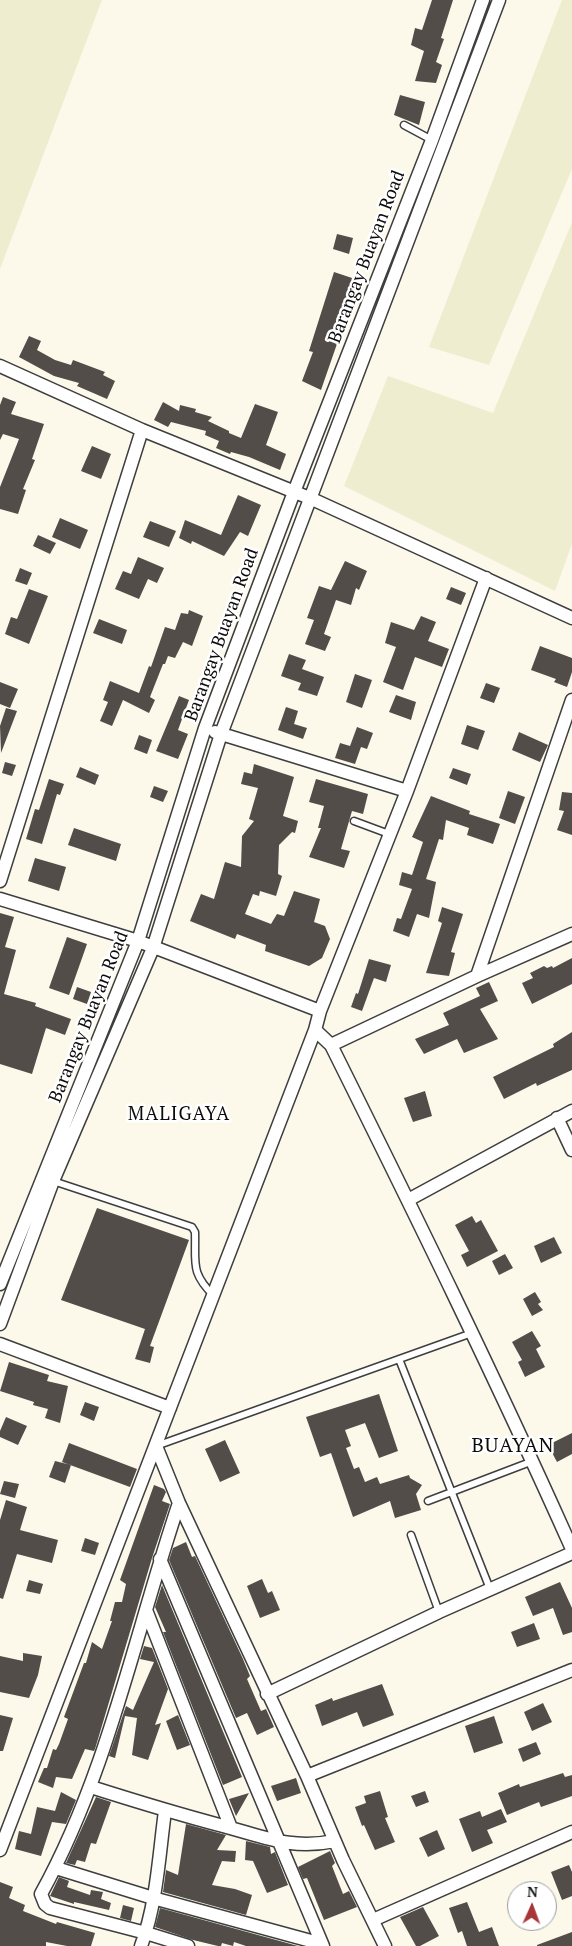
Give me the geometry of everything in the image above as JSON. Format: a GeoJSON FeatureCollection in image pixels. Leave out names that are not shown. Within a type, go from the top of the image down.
{"type":"FeatureCollection","features":[{"type":"Feature","properties":{"kind":"street","name":"Barangay Buayan Road"},"geometry":{"type":"LineString","coordinates":[[0,1284],[138,941],[205,728],[294,492],[432,140],[483,0]]}},
{"type":"Feature","properties":{"kind":"street"},"geometry":{"type":"LineString","coordinates":[[0,1324],[52,1181],[153,948],[221,734],[312,499],[499,0]]}},
{"type":"Feature","properties":{"kind":"street"},"geometry":{"type":"LineString","coordinates":[[461,59],[475,64]]}},
{"type":"Feature","properties":{"kind":"street"},"geometry":{"type":"LineString","coordinates":[[0,366],[142,430],[312,499],[572,618]]}},
{"type":"Feature","properties":{"kind":"street"},"geometry":{"type":"LineString","coordinates":[[0,881],[142,430]]}},
{"type":"Feature","properties":{"kind":"street"},"geometry":{"type":"LineString","coordinates":[[0,1850],[214,1296],[315,1030],[320,1011],[407,791],[486,578]]}},
{"type":"Feature","properties":{"kind":"street"},"geometry":{"type":"LineString","coordinates":[[477,976],[572,700]]}},
{"type":"Feature","properties":{"kind":"street"},"geometry":{"type":"LineString","coordinates":[[205,728],[407,791]]}},
{"type":"Feature","properties":{"kind":"street"},"geometry":{"type":"LineString","coordinates":[[165,855],[182,859]]}},
{"type":"Feature","properties":{"kind":"street"},"geometry":{"type":"LineString","coordinates":[[0,900],[138,941],[320,1011]]}},
{"type":"Feature","properties":{"kind":"street"},"geometry":{"type":"LineString","coordinates":[[332,1045],[477,976],[572,934]]}},
{"type":"Feature","properties":{"kind":"street"},"geometry":{"type":"LineString","coordinates":[[267,1694],[438,1612],[572,1551],[533,1461],[332,1045],[315,1030]]}},
{"type":"Feature","properties":{"kind":"street"},"geometry":{"type":"LineString","coordinates":[[408,1200],[572,1111]]}},
{"type":"Feature","properties":{"kind":"street"},"geometry":{"type":"LineString","coordinates":[[557,1118],[572,1150]]}},
{"type":"Feature","properties":{"kind":"street"},"geometry":{"type":"LineString","coordinates":[[0,1344],[170,1408]]}},
{"type":"Feature","properties":{"kind":"street"},"geometry":{"type":"LineString","coordinates":[[156,1446],[179,1503],[385,1946]]}},
{"type":"Feature","properties":{"kind":"street"},"geometry":{"type":"LineString","coordinates":[[179,1503],[90,1787],[56,1868],[42,1894],[45,1904],[50,1908],[188,1946]]}},
{"type":"Feature","properties":{"kind":"street"},"geometry":{"type":"LineString","coordinates":[[160,1559],[323,1945]]}},
{"type":"Feature","properties":{"kind":"street"},"geometry":{"type":"LineString","coordinates":[[146,1610],[231,1828]]}},
{"type":"Feature","properties":{"kind":"street"},"geometry":{"type":"LineString","coordinates":[[307,1776],[572,1670]]}},
{"type":"Feature","properties":{"kind":"street"},"geometry":{"type":"LineString","coordinates":[[90,1787],[164,1811],[231,1828],[279,1843],[316,1845],[335,1841]]}},
{"type":"Feature","properties":{"kind":"street"},"geometry":{"type":"LineString","coordinates":[[141,1946],[146,1933],[153,1898],[164,1811]]}},
{"type":"Feature","properties":{"kind":"street"},"geometry":{"type":"LineString","coordinates":[[373,1920],[572,1832]]}},
{"type":"Feature","properties":{"kind":"street"},"geometry":{"type":"LineString","coordinates":[[56,1868],[153,1898],[323,1945]]}},
{"type":"Feature","properties":{"kind":"lane"},"geometry":{"type":"LineString","coordinates":[[404,125],[432,140]]}},
{"type":"Feature","properties":{"kind":"lane"},"geometry":{"type":"LineString","coordinates":[[354,821],[389,834]]}},
{"type":"Feature","properties":{"kind":"lane"},"geometry":{"type":"LineString","coordinates":[[52,1181],[192,1227],[195,1232],[197,1275],[202,1284],[214,1296]]}},
{"type":"Feature","properties":{"kind":"lane"},"geometry":{"type":"LineString","coordinates":[[156,1446],[472,1333]]}},
{"type":"Feature","properties":{"kind":"lane"},"geometry":{"type":"LineString","coordinates":[[399,1359],[490,1589]]}},
{"type":"Feature","properties":{"kind":"lane"},"geometry":{"type":"LineString","coordinates":[[428,1501],[533,1461]]}},
{"type":"Feature","properties":{"kind":"lane"},"geometry":{"type":"LineString","coordinates":[[411,1535],[438,1612]]}},
{"type":"Feature","properties":{"kind":"shaded area"},"geometry":{"type":"Polygon","coordinates":[[[0,0],[102,0],[0,269],[0,0]]]}},
{"type":"Feature","properties":{"kind":"shaded area"},"geometry":{"type":"Polygon","coordinates":[[[562,0],[572,0],[572,169],[489,365],[429,347],[562,0]]]}},
{"type":"Feature","properties":{"kind":"shaded area"},"geometry":{"type":"Polygon","coordinates":[[[572,222],[572,544],[555,591],[344,486],[388,376],[493,413],[572,222]]]}},
{"type":"Feature","properties":{"kind":"building"},"geometry":{"type":"Polygon","coordinates":[[[432,0],[453,0],[441,38],[444,39],[436,62],[442,65],[436,83],[415,81],[424,51],[411,45],[415,28],[422,30],[432,0]]]}},
{"type":"Feature","properties":{"kind":"building"},"geometry":{"type":"Polygon","coordinates":[[[400,95],[425,102],[419,125],[394,115],[400,95]]]}},
{"type":"Feature","properties":{"kind":"building"},"geometry":{"type":"Polygon","coordinates":[[[337,234],[353,238],[349,254],[333,249],[337,234]]]}},
{"type":"Feature","properties":{"kind":"building"},"geometry":{"type":"Polygon","coordinates":[[[334,272],[358,280],[353,298],[335,339],[338,341],[321,390],[302,381],[313,352],[309,351],[334,272]]]}},
{"type":"Feature","properties":{"kind":"building"},"geometry":{"type":"Polygon","coordinates":[[[29,336],[41,341],[37,350],[55,360],[71,365],[73,360],[105,372],[103,375],[115,381],[107,399],[77,386],[79,383],[54,376],[19,357],[29,336]]]}},
{"type":"Feature","properties":{"kind":"building"},"geometry":{"type":"Polygon","coordinates":[[[3,397],[16,402],[11,414],[44,424],[32,459],[35,460],[23,489],[26,490],[18,514],[0,509],[0,487],[19,439],[3,434],[0,440],[0,405],[3,397]]]}},
{"type":"Feature","properties":{"kind":"building"},"geometry":{"type":"Polygon","coordinates":[[[163,402],[179,411],[180,405],[196,409],[195,412],[212,417],[208,421],[241,438],[255,404],[278,412],[266,445],[286,454],[280,470],[249,457],[231,452],[230,454],[216,448],[219,441],[205,435],[206,431],[171,422],[168,427],[154,420],[163,402]]]}},
{"type":"Feature","properties":{"kind":"building"},"geometry":{"type":"Polygon","coordinates":[[[92,446],[111,454],[101,479],[81,471],[92,446]]]}},
{"type":"Feature","properties":{"kind":"building"},"geometry":{"type":"Polygon","coordinates":[[[238,495],[261,505],[248,536],[240,532],[224,556],[192,541],[191,544],[179,538],[185,520],[221,535],[238,495]]]}},
{"type":"Feature","properties":{"kind":"building"},"geometry":{"type":"Polygon","coordinates":[[[60,518],[88,530],[80,549],[52,537],[60,518]]]}},
{"type":"Feature","properties":{"kind":"building"},"geometry":{"type":"Polygon","coordinates":[[[150,521],[176,531],[169,547],[143,537],[150,521]]]}},
{"type":"Feature","properties":{"kind":"building"},"geometry":{"type":"Polygon","coordinates":[[[38,535],[56,543],[50,554],[33,546],[38,535]]]}},
{"type":"Feature","properties":{"kind":"building"},"geometry":{"type":"Polygon","coordinates":[[[138,557],[164,568],[157,583],[148,579],[139,599],[115,589],[123,571],[131,574],[138,557]]]}},
{"type":"Feature","properties":{"kind":"building"},"geometry":{"type":"Polygon","coordinates":[[[345,561],[367,571],[359,590],[356,588],[351,605],[336,600],[324,634],[331,637],[325,651],[305,644],[314,620],[307,618],[319,586],[331,590],[345,561]]]}},
{"type":"Feature","properties":{"kind":"building"},"geometry":{"type":"Polygon","coordinates":[[[20,568],[32,573],[27,585],[15,581],[20,568]]]}},
{"type":"Feature","properties":{"kind":"building"},"geometry":{"type":"Polygon","coordinates":[[[451,587],[466,593],[461,605],[446,599],[451,587]]]}},
{"type":"Feature","properties":{"kind":"building"},"geometry":{"type":"Polygon","coordinates":[[[29,589],[48,596],[29,644],[5,634],[11,617],[17,619],[29,589]]]}},
{"type":"Feature","properties":{"kind":"building"},"geometry":{"type":"Polygon","coordinates":[[[189,610],[203,616],[192,646],[183,642],[175,658],[168,656],[150,697],[155,700],[149,713],[123,700],[112,726],[100,721],[108,702],[103,700],[110,681],[139,693],[149,666],[151,667],[165,627],[175,630],[181,613],[188,614],[189,610]]]}},
{"type":"Feature","properties":{"kind":"building"},"geometry":{"type":"Polygon","coordinates":[[[421,616],[436,622],[428,641],[449,649],[442,667],[415,657],[403,690],[383,682],[396,647],[385,643],[391,622],[414,630],[421,616]]]}},
{"type":"Feature","properties":{"kind":"building"},"geometry":{"type":"Polygon","coordinates":[[[99,619],[127,630],[122,644],[93,633],[99,619]]]}},
{"type":"Feature","properties":{"kind":"building"},"geometry":{"type":"Polygon","coordinates":[[[540,646],[572,658],[572,672],[567,687],[554,682],[556,679],[531,670],[540,646]]]}},
{"type":"Feature","properties":{"kind":"building"},"geometry":{"type":"Polygon","coordinates":[[[289,654],[306,660],[302,669],[324,677],[317,696],[298,690],[301,683],[281,676],[289,654]]]}},
{"type":"Feature","properties":{"kind":"building"},"geometry":{"type":"Polygon","coordinates":[[[355,674],[372,680],[362,708],[346,702],[355,674]]]}},
{"type":"Feature","properties":{"kind":"building"},"geometry":{"type":"Polygon","coordinates":[[[0,682],[18,689],[10,708],[0,704],[0,682]]]}},
{"type":"Feature","properties":{"kind":"building"},"geometry":{"type":"Polygon","coordinates":[[[486,683],[500,688],[494,703],[480,698],[486,683]]]}},
{"type":"Feature","properties":{"kind":"building"},"geometry":{"type":"Polygon","coordinates":[[[396,695],[416,702],[411,720],[389,712],[396,695]]]}},
{"type":"Feature","properties":{"kind":"building"},"geometry":{"type":"Polygon","coordinates":[[[179,696],[189,700],[178,730],[188,734],[178,759],[156,751],[179,696]]]}},
{"type":"Feature","properties":{"kind":"building"},"geometry":{"type":"Polygon","coordinates":[[[286,707],[298,711],[294,724],[307,728],[303,739],[278,730],[286,707]]]}},
{"type":"Feature","properties":{"kind":"building"},"geometry":{"type":"Polygon","coordinates":[[[6,708],[17,711],[1,753],[0,726],[6,708]]]}},
{"type":"Feature","properties":{"kind":"building"},"geometry":{"type":"Polygon","coordinates":[[[467,725],[485,731],[478,750],[461,744],[467,725]]]}},
{"type":"Feature","properties":{"kind":"building"},"geometry":{"type":"Polygon","coordinates":[[[357,727],[373,733],[367,749],[361,747],[355,764],[335,758],[340,743],[350,746],[357,727]]]}},
{"type":"Feature","properties":{"kind":"building"},"geometry":{"type":"Polygon","coordinates":[[[519,732],[548,745],[540,762],[512,750],[519,732]]]}},
{"type":"Feature","properties":{"kind":"building"},"geometry":{"type":"Polygon","coordinates":[[[139,735],[152,740],[147,754],[134,749],[139,735]]]}},
{"type":"Feature","properties":{"kind":"building"},"geometry":{"type":"Polygon","coordinates":[[[5,762],[16,765],[12,776],[2,773],[5,762]]]}},
{"type":"Feature","properties":{"kind":"building"},"geometry":{"type":"Polygon","coordinates":[[[254,764],[294,777],[283,816],[298,821],[295,833],[292,832],[279,845],[278,874],[282,876],[276,896],[260,891],[259,896],[253,894],[245,914],[271,924],[277,914],[284,916],[294,891],[320,899],[314,922],[325,926],[330,939],[322,958],[309,966],[265,951],[266,945],[237,934],[235,939],[190,921],[201,894],[214,899],[225,862],[241,867],[242,836],[254,821],[249,819],[258,788],[241,784],[244,772],[252,774],[254,764]]]}},
{"type":"Feature","properties":{"kind":"building"},"geometry":{"type":"Polygon","coordinates":[[[80,767],[99,775],[95,785],[76,777],[80,767]]]}},
{"type":"Feature","properties":{"kind":"building"},"geometry":{"type":"Polygon","coordinates":[[[453,768],[471,774],[467,785],[449,778],[453,768]]]}},
{"type":"Feature","properties":{"kind":"building"},"geometry":{"type":"Polygon","coordinates":[[[49,779],[64,784],[60,795],[57,794],[42,844],[26,839],[35,809],[39,810],[49,779]]]}},
{"type":"Feature","properties":{"kind":"building"},"geometry":{"type":"Polygon","coordinates":[[[316,779],[368,794],[363,814],[352,811],[341,849],[350,851],[344,868],[309,857],[321,828],[318,828],[324,806],[309,802],[316,779]]]}},
{"type":"Feature","properties":{"kind":"building"},"geometry":{"type":"Polygon","coordinates":[[[154,786],[168,791],[163,802],[150,797],[154,786]]]}},
{"type":"Feature","properties":{"kind":"building"},"geometry":{"type":"Polygon","coordinates":[[[508,791],[525,797],[515,824],[499,818],[508,791]]]}},
{"type":"Feature","properties":{"kind":"building"},"geometry":{"type":"Polygon","coordinates":[[[562,792],[572,793],[572,835],[557,830],[564,811],[559,810],[562,792]]]}},
{"type":"Feature","properties":{"kind":"building"},"geometry":{"type":"Polygon","coordinates":[[[431,796],[470,811],[469,814],[500,824],[493,844],[467,835],[469,828],[446,820],[443,840],[439,839],[426,879],[436,882],[429,918],[417,914],[409,937],[393,931],[397,918],[401,919],[412,889],[399,885],[402,872],[412,875],[423,842],[412,837],[431,796]]]}},
{"type":"Feature","properties":{"kind":"building"},"geometry":{"type":"Polygon","coordinates":[[[74,828],[121,844],[116,861],[68,845],[74,828]]]}},
{"type":"Feature","properties":{"kind":"building"},"geometry":{"type":"Polygon","coordinates":[[[35,858],[66,867],[59,891],[28,881],[35,858]]]}},
{"type":"Feature","properties":{"kind":"building"},"geometry":{"type":"Polygon","coordinates":[[[442,907],[463,914],[451,952],[455,953],[449,976],[426,973],[442,923],[438,921],[442,907]]]}},
{"type":"Feature","properties":{"kind":"building"},"geometry":{"type":"Polygon","coordinates":[[[0,913],[14,917],[5,947],[16,950],[4,994],[36,1003],[35,1006],[71,1019],[65,1035],[46,1028],[32,1074],[0,1064],[0,913]]]}},
{"type":"Feature","properties":{"kind":"building"},"geometry":{"type":"Polygon","coordinates":[[[67,937],[87,944],[69,995],[49,988],[67,937]]]}},
{"type":"Feature","properties":{"kind":"building"},"geometry":{"type":"Polygon","coordinates":[[[572,958],[572,984],[532,1004],[522,983],[533,978],[530,973],[544,966],[547,968],[552,966],[553,968],[572,958]]]}},
{"type":"Feature","properties":{"kind":"building"},"geometry":{"type":"Polygon","coordinates":[[[369,959],[391,965],[386,982],[374,978],[362,1011],[351,1007],[356,993],[358,994],[369,959]]]}},
{"type":"Feature","properties":{"kind":"building"},"geometry":{"type":"Polygon","coordinates":[[[489,982],[498,1001],[480,1009],[498,1039],[464,1053],[457,1039],[424,1054],[415,1039],[449,1025],[443,1013],[480,996],[476,988],[489,982]]]}},
{"type":"Feature","properties":{"kind":"building"},"geometry":{"type":"Polygon","coordinates":[[[77,987],[91,992],[87,1004],[73,999],[77,987]]]}},
{"type":"Feature","properties":{"kind":"building"},"geometry":{"type":"Polygon","coordinates":[[[572,1032],[572,1070],[537,1086],[536,1083],[504,1099],[493,1077],[554,1047],[553,1044],[572,1032]]]}},
{"type":"Feature","properties":{"kind":"building"},"geometry":{"type":"Polygon","coordinates":[[[425,1091],[432,1116],[413,1122],[404,1098],[425,1091]]]}},
{"type":"Feature","properties":{"kind":"building"},"geometry":{"type":"Polygon","coordinates":[[[97,1208],[189,1240],[150,1346],[154,1347],[150,1363],[135,1359],[145,1329],[61,1300],[97,1208]]]}},
{"type":"Feature","properties":{"kind":"building"},"geometry":{"type":"Polygon","coordinates":[[[472,1216],[476,1223],[481,1220],[498,1251],[467,1267],[461,1255],[469,1251],[455,1225],[472,1216]]]}},
{"type":"Feature","properties":{"kind":"building"},"geometry":{"type":"Polygon","coordinates":[[[554,1237],[562,1253],[541,1263],[534,1246],[554,1237]]]}},
{"type":"Feature","properties":{"kind":"building"},"geometry":{"type":"Polygon","coordinates":[[[505,1254],[513,1268],[499,1275],[492,1261],[505,1254]]]}},
{"type":"Feature","properties":{"kind":"building"},"geometry":{"type":"Polygon","coordinates":[[[535,1292],[541,1302],[538,1304],[543,1310],[532,1316],[523,1299],[535,1292]]]}},
{"type":"Feature","properties":{"kind":"building"},"geometry":{"type":"Polygon","coordinates":[[[532,1331],[541,1346],[536,1349],[545,1367],[525,1377],[518,1362],[522,1360],[512,1342],[532,1331]]]}},
{"type":"Feature","properties":{"kind":"building"},"geometry":{"type":"Polygon","coordinates":[[[9,1362],[49,1375],[47,1381],[68,1386],[60,1423],[45,1418],[48,1409],[33,1405],[34,1402],[0,1391],[9,1362]]]}},
{"type":"Feature","properties":{"kind":"building"},"geometry":{"type":"Polygon","coordinates":[[[379,1394],[398,1451],[379,1458],[365,1423],[345,1430],[351,1446],[346,1448],[354,1469],[359,1467],[365,1482],[377,1477],[380,1484],[409,1475],[410,1478],[422,1485],[416,1494],[421,1510],[395,1518],[390,1501],[353,1517],[331,1453],[320,1457],[306,1417],[379,1394]]]}},
{"type":"Feature","properties":{"kind":"building"},"geometry":{"type":"Polygon","coordinates":[[[85,1402],[99,1407],[94,1421],[80,1415],[85,1402]]]}},
{"type":"Feature","properties":{"kind":"building"},"geometry":{"type":"Polygon","coordinates":[[[6,1417],[27,1426],[18,1445],[0,1437],[0,1431],[6,1417]]]}},
{"type":"Feature","properties":{"kind":"building"},"geometry":{"type":"Polygon","coordinates":[[[572,1433],[572,1454],[557,1462],[548,1445],[572,1433]]]}},
{"type":"Feature","properties":{"kind":"building"},"geometry":{"type":"Polygon","coordinates":[[[225,1440],[240,1473],[220,1482],[205,1449],[225,1440]]]}},
{"type":"Feature","properties":{"kind":"building"},"geometry":{"type":"Polygon","coordinates":[[[69,1443],[137,1469],[130,1487],[62,1462],[69,1443]]]}},
{"type":"Feature","properties":{"kind":"building"},"geometry":{"type":"Polygon","coordinates":[[[55,1461],[71,1465],[65,1483],[49,1477],[55,1461]]]}},
{"type":"Feature","properties":{"kind":"building"},"geometry":{"type":"Polygon","coordinates":[[[4,1481],[19,1484],[15,1498],[0,1494],[4,1481]]]}},
{"type":"Feature","properties":{"kind":"building"},"geometry":{"type":"Polygon","coordinates":[[[154,1485],[164,1489],[166,1492],[162,1501],[170,1504],[95,1749],[94,1751],[85,1749],[72,1779],[56,1777],[53,1788],[38,1782],[44,1768],[47,1768],[53,1749],[56,1750],[59,1744],[68,1719],[64,1717],[84,1663],[86,1663],[92,1642],[102,1649],[112,1621],[110,1621],[115,1602],[122,1602],[126,1584],[120,1580],[154,1485]]]}},
{"type":"Feature","properties":{"kind":"building"},"geometry":{"type":"Polygon","coordinates":[[[6,1500],[27,1507],[20,1530],[58,1540],[52,1563],[17,1554],[3,1599],[0,1598],[0,1520],[6,1500]]]}},
{"type":"Feature","properties":{"kind":"building"},"geometry":{"type":"Polygon","coordinates":[[[85,1538],[99,1543],[95,1555],[81,1551],[85,1538]]]}},
{"type":"Feature","properties":{"kind":"building"},"geometry":{"type":"Polygon","coordinates":[[[186,1542],[192,1557],[195,1556],[243,1659],[250,1676],[247,1679],[261,1711],[266,1709],[274,1727],[257,1735],[247,1713],[236,1718],[169,1560],[173,1548],[186,1542]]]}},
{"type":"Feature","properties":{"kind":"building"},"geometry":{"type":"Polygon","coordinates":[[[262,1579],[268,1593],[272,1591],[280,1610],[260,1618],[247,1586],[262,1579]]]}},
{"type":"Feature","properties":{"kind":"building"},"geometry":{"type":"Polygon","coordinates":[[[29,1580],[43,1584],[40,1594],[26,1591],[29,1580]]]}},
{"type":"Feature","properties":{"kind":"building"},"geometry":{"type":"Polygon","coordinates":[[[560,1582],[572,1608],[572,1632],[563,1635],[553,1608],[533,1616],[525,1597],[560,1582]]]}},
{"type":"Feature","properties":{"kind":"building"},"geometry":{"type":"Polygon","coordinates":[[[162,1585],[242,1777],[223,1785],[155,1607],[162,1585]]]}},
{"type":"Feature","properties":{"kind":"building"},"geometry":{"type":"Polygon","coordinates":[[[534,1623],[540,1639],[517,1647],[511,1632],[534,1623]]]}},
{"type":"Feature","properties":{"kind":"building"},"geometry":{"type":"Polygon","coordinates":[[[144,1646],[152,1648],[168,1689],[155,1725],[161,1723],[148,1760],[132,1755],[137,1718],[125,1716],[115,1758],[109,1756],[126,1706],[133,1710],[154,1662],[140,1659],[144,1646]]]}},
{"type":"Feature","properties":{"kind":"building"},"geometry":{"type":"Polygon","coordinates":[[[23,1653],[42,1656],[38,1675],[29,1698],[0,1692],[0,1656],[23,1661],[23,1653]]]}},
{"type":"Feature","properties":{"kind":"building"},"geometry":{"type":"Polygon","coordinates":[[[382,1684],[394,1715],[363,1727],[357,1712],[322,1726],[315,1705],[332,1698],[333,1701],[382,1684]]]}},
{"type":"Feature","properties":{"kind":"building"},"geometry":{"type":"Polygon","coordinates":[[[543,1703],[552,1722],[532,1731],[524,1712],[543,1703]]]}},
{"type":"Feature","properties":{"kind":"building"},"geometry":{"type":"Polygon","coordinates":[[[0,1715],[13,1718],[3,1751],[0,1751],[0,1715]]]}},
{"type":"Feature","properties":{"kind":"building"},"geometry":{"type":"Polygon","coordinates":[[[178,1715],[190,1745],[177,1750],[166,1721],[178,1715]]]}},
{"type":"Feature","properties":{"kind":"building"},"geometry":{"type":"Polygon","coordinates":[[[494,1716],[503,1743],[474,1753],[465,1726],[494,1716]]]}},
{"type":"Feature","properties":{"kind":"building"},"geometry":{"type":"Polygon","coordinates":[[[536,1742],[541,1754],[523,1762],[518,1749],[536,1742]]]}},
{"type":"Feature","properties":{"kind":"building"},"geometry":{"type":"Polygon","coordinates":[[[563,1773],[565,1777],[572,1775],[572,1796],[541,1807],[539,1802],[507,1815],[498,1793],[519,1784],[520,1787],[563,1773]]]}},
{"type":"Feature","properties":{"kind":"building"},"geometry":{"type":"Polygon","coordinates":[[[296,1778],[301,1793],[277,1801],[271,1786],[296,1778]]]}},
{"type":"Feature","properties":{"kind":"building"},"geometry":{"type":"Polygon","coordinates":[[[380,1791],[388,1817],[385,1818],[395,1842],[375,1850],[364,1825],[362,1826],[355,1807],[366,1803],[364,1796],[380,1791]]]}},
{"type":"Feature","properties":{"kind":"building"},"geometry":{"type":"Polygon","coordinates":[[[425,1791],[429,1802],[416,1807],[411,1796],[425,1791]]]}},
{"type":"Feature","properties":{"kind":"building"},"geometry":{"type":"Polygon","coordinates":[[[61,1792],[76,1800],[66,1824],[52,1822],[41,1856],[15,1849],[19,1831],[31,1834],[37,1807],[55,1811],[61,1792]]]}},
{"type":"Feature","properties":{"kind":"building"},"geometry":{"type":"Polygon","coordinates":[[[249,1793],[236,1816],[229,1799],[249,1793]]]}},
{"type":"Feature","properties":{"kind":"building"},"geometry":{"type":"Polygon","coordinates":[[[96,1797],[111,1802],[96,1844],[91,1843],[85,1862],[77,1860],[75,1865],[66,1863],[96,1797]]]}},
{"type":"Feature","properties":{"kind":"building"},"geometry":{"type":"Polygon","coordinates":[[[501,1809],[507,1822],[487,1830],[493,1843],[472,1852],[459,1819],[480,1811],[482,1817],[501,1809]]]}},
{"type":"Feature","properties":{"kind":"building"},"geometry":{"type":"Polygon","coordinates":[[[186,1824],[226,1835],[217,1850],[236,1851],[235,1862],[222,1861],[212,1885],[235,1889],[252,1895],[246,1915],[163,1892],[166,1870],[178,1875],[186,1824]]]}},
{"type":"Feature","properties":{"kind":"building"},"geometry":{"type":"Polygon","coordinates":[[[437,1830],[445,1849],[428,1857],[419,1838],[437,1830]]]}},
{"type":"Feature","properties":{"kind":"building"},"geometry":{"type":"Polygon","coordinates":[[[246,1841],[270,1847],[271,1854],[275,1852],[288,1885],[267,1893],[253,1861],[245,1860],[246,1841]]]}},
{"type":"Feature","properties":{"kind":"building"},"geometry":{"type":"Polygon","coordinates":[[[330,1851],[335,1863],[332,1866],[343,1894],[349,1891],[357,1907],[324,1920],[307,1878],[303,1879],[298,1867],[330,1851]]]}},
{"type":"Feature","properties":{"kind":"building"},"geometry":{"type":"Polygon","coordinates":[[[569,1865],[572,1872],[572,1896],[562,1900],[557,1887],[557,1881],[555,1881],[551,1872],[569,1865]]]}},
{"type":"Feature","properties":{"kind":"building"},"geometry":{"type":"Polygon","coordinates":[[[59,1877],[69,1881],[67,1887],[90,1895],[91,1890],[103,1892],[101,1899],[111,1903],[109,1910],[74,1902],[74,1904],[50,1896],[59,1877]]]}},
{"type":"Feature","properties":{"kind":"building"},"geometry":{"type":"Polygon","coordinates":[[[0,1882],[13,1887],[9,1898],[25,1905],[23,1911],[56,1924],[57,1922],[95,1933],[91,1946],[67,1946],[46,1942],[46,1946],[0,1946],[0,1882]]]}},
{"type":"Feature","properties":{"kind":"building"},"geometry":{"type":"Polygon","coordinates":[[[467,1902],[479,1932],[492,1927],[499,1946],[467,1946],[462,1931],[458,1933],[449,1908],[467,1902]]]}},
{"type":"Feature","properties":{"kind":"building"},"geometry":{"type":"Polygon","coordinates":[[[123,1905],[134,1908],[131,1921],[120,1918],[123,1905]]]}},
{"type":"Feature","properties":{"kind":"building"},"geometry":{"type":"Polygon","coordinates":[[[423,1907],[439,1936],[420,1946],[416,1946],[400,1917],[423,1907]]]}},
{"type":"Feature","properties":{"kind":"building"},"geometry":{"type":"Polygon","coordinates":[[[160,1908],[298,1946],[246,1946],[234,1942],[233,1946],[222,1943],[221,1946],[218,1946],[193,1940],[155,1927],[160,1908]]]}},
{"type":"Feature","properties":{"kind":"building"},"geometry":{"type":"Polygon","coordinates":[[[572,1932],[572,1946],[537,1946],[537,1945],[572,1932]]]}},
{"type":"Feature","properties":{"kind":"district","name":"MALIGAYA"},"geometry":{"type":"Point","coordinates":[179,1115]}},
{"type":"Feature","properties":{"kind":"district","name":"BUAYAN"},"geometry":{"type":"Point","coordinates":[513,1446]}}]}
